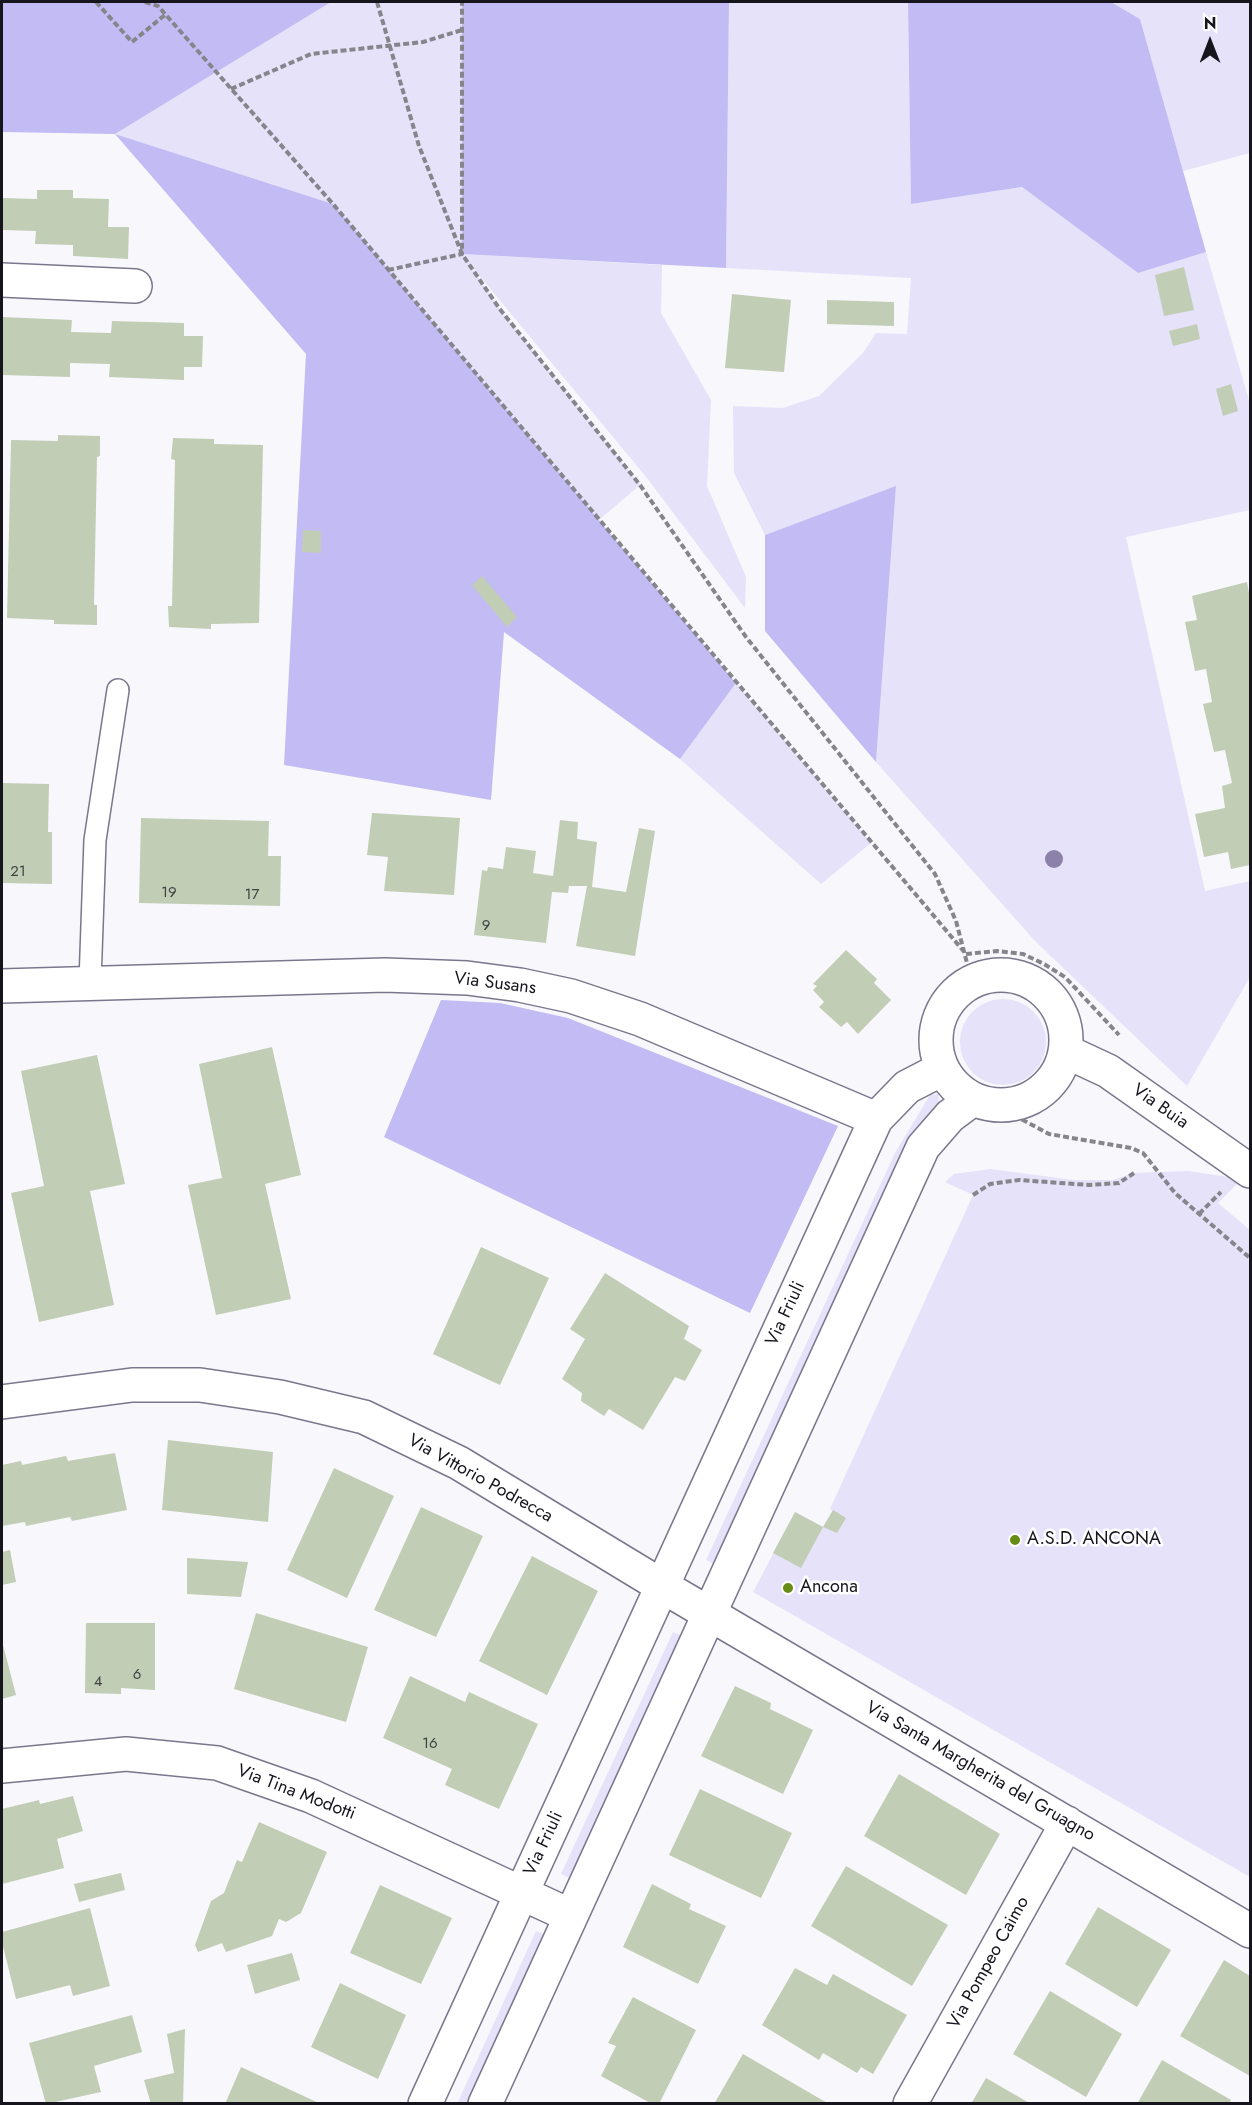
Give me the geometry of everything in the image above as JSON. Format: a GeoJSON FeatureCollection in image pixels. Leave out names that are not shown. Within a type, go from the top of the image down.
{"type":"FeatureCollection","features":[{"type":"Feature","properties":{"kind":"street"},"geometry":{"type":"LineString","coordinates":[[2,280],[135,286]]}},
{"type":"Feature","properties":{"kind":"street"},"geometry":{"type":"LineString","coordinates":[[969,968],[992,975],[1012,976],[1032,982],[1048,994],[1059,1011],[1065,1031],[1065,1051],[1054,1077],[1034,1096],[1017,1103],[984,1102],[961,1091],[942,1069],[936,1049],[940,1019],[969,968]]}},
{"type":"Feature","properties":{"kind":"street","name":"Via Susans"},"geometry":{"type":"LineString","coordinates":[[2,986],[385,975],[467,978],[520,985],[571,996],[639,1019],[876,1119]]}},
{"type":"Feature","properties":{"kind":"street","name":"Via Buia"},"geometry":{"type":"LineString","coordinates":[[1065,1051],[1108,1071],[1251,1171]]}},
{"type":"Feature","properties":{"kind":"street","name":"Via Friuli"},"geometry":{"type":"LineString","coordinates":[[425,2103],[876,1119],[907,1088],[942,1069]]}},
{"type":"Feature","properties":{"kind":"street"},"geometry":{"type":"LineString","coordinates":[[485,2103],[923,1147],[950,1116],[984,1102]]}},
{"type":"Feature","properties":{"kind":"street","name":"Via Vittorio Podrecca"},"geometry":{"type":"LineString","coordinates":[[2,1402],[132,1385],[200,1385],[280,1396],[364,1417],[459,1463],[662,1586]]}},
{"type":"Feature","properties":{"kind":"street"},"geometry":{"type":"LineString","coordinates":[[662,1586],[710,1613]]}},
{"type":"Feature","properties":{"kind":"street","name":"Via Santa Margherita del Gruagno"},"geometry":{"type":"LineString","coordinates":[[710,1613],[1251,1930]]}},
{"type":"Feature","properties":{"kind":"street","name":"Via Tina Modotti"},"geometry":{"type":"LineString","coordinates":[[2,1766],[126,1754],[217,1763],[311,1796],[571,1916]]}},
{"type":"Feature","properties":{"kind":"street","name":"Via Pompeo Caimo"},"geometry":{"type":"LineString","coordinates":[[910,2103],[1067,1823]]}},
{"type":"Feature","properties":{"kind":"lane"},"geometry":{"type":"LineString","coordinates":[[90,982],[95,840],[118,690]]}},
{"type":"Feature","properties":{"kind":"path"},"geometry":{"type":"LineString","coordinates":[[96,2],[132,42],[166,14]]}},
{"type":"Feature","properties":{"kind":"path"},"geometry":{"type":"LineString","coordinates":[[146,2],[158,6],[166,14],[388,270],[969,968]]}},
{"type":"Feature","properties":{"kind":"path"},"geometry":{"type":"LineString","coordinates":[[377,2],[419,146],[462,254],[499,308],[640,484],[746,637],[935,874],[956,921],[969,968]]}},
{"type":"Feature","properties":{"kind":"path"},"geometry":{"type":"LineString","coordinates":[[462,2],[462,254]]}},
{"type":"Feature","properties":{"kind":"path"},"geometry":{"type":"LineString","coordinates":[[231,89],[311,54],[423,42],[462,30]]}},
{"type":"Feature","properties":{"kind":"path"},"geometry":{"type":"LineString","coordinates":[[388,270],[462,254]]}},
{"type":"Feature","properties":{"kind":"path"},"geometry":{"type":"LineString","coordinates":[[969,968],[997,951],[1023,954],[1065,977],[1120,1036]]}},
{"type":"Feature","properties":{"kind":"path"},"geometry":{"type":"LineString","coordinates":[[984,1102],[1049,1134],[1131,1148],[1143,1153],[1175,1193],[1251,1258]]}},
{"type":"Feature","properties":{"kind":"path"},"geometry":{"type":"LineString","coordinates":[[973,1195],[990,1184],[1019,1180],[1089,1185],[1119,1183],[1134,1173]]}},
{"type":"Feature","properties":{"kind":"path"},"geometry":{"type":"LineString","coordinates":[[1199,1214],[1214,1199]]}},
{"type":"Feature","properties":{"kind":"shaded area"},"geometry":{"type":"Polygon","coordinates":[[[2,2],[331,2],[115,134],[2,132],[2,2]]]}},
{"type":"Feature","properties":{"kind":"shaded area"},"geometry":{"type":"Polygon","coordinates":[[[331,2],[462,2],[462,254],[662,265],[661,313],[711,400],[707,486],[746,577],[745,608],[647,478],[468,262],[499,308],[640,485],[599,520],[333,204],[115,134],[331,2]]]}},
{"type":"Feature","properties":{"kind":"shaded area"},"geometry":{"type":"Polygon","coordinates":[[[462,2],[729,2],[726,268],[462,254],[462,2]]]}},
{"type":"Feature","properties":{"kind":"shaded area"},"geometry":{"type":"Polygon","coordinates":[[[729,2],[908,2],[911,204],[1022,187],[1138,273],[1206,252],[1250,404],[1250,510],[1126,537],[1205,891],[1250,881],[1250,977],[1187,1086],[1035,941],[876,762],[896,487],[765,535],[734,473],[733,406],[783,408],[819,396],[863,353],[876,333],[907,334],[911,278],[726,268],[729,2]]]}},
{"type":"Feature","properties":{"kind":"shaded area"},"geometry":{"type":"Polygon","coordinates":[[[908,2],[1111,2],[1140,19],[1206,252],[1138,273],[1022,187],[911,204],[908,2]]]}},
{"type":"Feature","properties":{"kind":"shaded area"},"geometry":{"type":"Polygon","coordinates":[[[1111,2],[1250,2],[1250,153],[1183,171],[1140,19],[1111,2]]]}},
{"type":"Feature","properties":{"kind":"shaded area"},"geometry":{"type":"Polygon","coordinates":[[[115,134],[333,204],[736,683],[680,759],[504,632],[491,800],[284,765],[306,354],[115,134]]]}},
{"type":"Feature","properties":{"kind":"shaded area"},"geometry":{"type":"Polygon","coordinates":[[[896,486],[876,762],[765,631],[765,535],[896,486]]]}},
{"type":"Feature","properties":{"kind":"shaded area"},"geometry":{"type":"Polygon","coordinates":[[[736,683],[871,843],[821,884],[680,759],[736,683]]]}},
{"type":"Feature","properties":{"kind":"shaded area"},"geometry":{"type":"Polygon","coordinates":[[[1003,999],[1027,1006],[1039,1018],[1046,1042],[1039,1066],[1027,1078],[1003,1085],[979,1078],[967,1066],[960,1042],[967,1018],[979,1006],[1003,999]]]}},
{"type":"Feature","properties":{"kind":"shaded area"},"geometry":{"type":"Polygon","coordinates":[[[441,1000],[500,1003],[568,1018],[838,1126],[750,1313],[384,1137],[441,1000]]]}},
{"type":"Feature","properties":{"kind":"shaded area"},"geometry":{"type":"Polygon","coordinates":[[[938,1094],[939,1102],[906,1153],[717,1565],[706,1560],[895,1153],[930,1095],[938,1094]]]}},
{"type":"Feature","properties":{"kind":"shaded area","name":"A.S.D. ANCONA"},"geometry":{"type":"Polygon","coordinates":[[[990,1169],[1074,1180],[1113,1180],[1134,1173],[1188,1171],[1242,1179],[1218,1203],[1250,1230],[1250,1877],[753,1592],[795,1512],[823,1527],[833,1511],[830,1509],[973,1195],[945,1182],[954,1174],[990,1169]]]}},
{"type":"Feature","properties":{"kind":"shaded area"},"geometry":{"type":"Polygon","coordinates":[[[673,1632],[682,1636],[573,1880],[561,1874],[673,1632]]]}},
{"type":"Feature","properties":{"kind":"shaded area"},"geometry":{"type":"Polygon","coordinates":[[[536,1931],[548,1936],[470,2103],[457,2104],[536,1931]]]}},
{"type":"Feature","properties":{"kind":"building"},"geometry":{"type":"Polygon","coordinates":[[[37,190],[73,190],[73,198],[109,199],[108,227],[129,227],[128,259],[73,256],[73,245],[35,244],[36,231],[2,230],[2,198],[37,199],[37,190]]]}},
{"type":"Feature","properties":{"kind":"building"},"geometry":{"type":"Polygon","coordinates":[[[1184,267],[1194,310],[1164,316],[1155,275],[1184,267]]]}},
{"type":"Feature","properties":{"kind":"building"},"geometry":{"type":"Polygon","coordinates":[[[732,294],[791,300],[784,372],[725,368],[732,294]]]}},
{"type":"Feature","properties":{"kind":"building"},"geometry":{"type":"Polygon","coordinates":[[[827,300],[894,302],[894,326],[827,324],[827,300]]]}},
{"type":"Feature","properties":{"kind":"building"},"geometry":{"type":"Polygon","coordinates":[[[2,317],[72,320],[71,332],[111,333],[112,321],[184,323],[184,336],[203,336],[202,367],[184,367],[184,380],[109,377],[110,364],[70,363],[70,377],[2,375],[2,317]]]}},
{"type":"Feature","properties":{"kind":"building"},"geometry":{"type":"Polygon","coordinates":[[[1197,324],[1200,339],[1173,346],[1169,331],[1197,324]]]}},
{"type":"Feature","properties":{"kind":"building"},"geometry":{"type":"Polygon","coordinates":[[[1231,384],[1238,411],[1223,416],[1216,389],[1231,384]]]}},
{"type":"Feature","properties":{"kind":"building"},"geometry":{"type":"Polygon","coordinates":[[[58,435],[100,436],[100,456],[97,457],[94,605],[97,605],[97,625],[54,624],[54,620],[7,618],[11,440],[58,441],[58,435]]]}},
{"type":"Feature","properties":{"kind":"building"},"geometry":{"type":"Polygon","coordinates":[[[173,438],[214,439],[214,444],[263,445],[259,623],[211,624],[211,629],[169,627],[168,606],[172,606],[175,460],[171,459],[173,438]]]}},
{"type":"Feature","properties":{"kind":"building"},"geometry":{"type":"Polygon","coordinates":[[[303,530],[321,531],[321,553],[302,552],[303,530]]]}},
{"type":"Feature","properties":{"kind":"building"},"geometry":{"type":"Polygon","coordinates":[[[482,576],[517,617],[507,627],[472,585],[482,576]]]}},
{"type":"Feature","properties":{"kind":"building"},"geometry":{"type":"Polygon","coordinates":[[[1247,582],[1250,598],[1250,865],[1231,869],[1228,852],[1204,857],[1195,814],[1225,808],[1222,786],[1232,783],[1225,750],[1214,752],[1203,704],[1212,702],[1206,669],[1195,671],[1185,622],[1197,620],[1192,596],[1247,582]]]}},
{"type":"Feature","properties":{"kind":"building"},"geometry":{"type":"Polygon","coordinates":[[[2,783],[49,784],[48,832],[52,832],[52,884],[2,883],[2,783]]]}},
{"type":"Feature","properties":{"kind":"building"},"geometry":{"type":"Polygon","coordinates":[[[372,813],[460,818],[454,895],[384,891],[388,857],[367,855],[372,813]]]}},
{"type":"Feature","properties":{"kind":"building"},"geometry":{"type":"Polygon","coordinates":[[[141,818],[269,821],[268,856],[281,856],[280,906],[139,903],[141,818]]]}},
{"type":"Feature","properties":{"kind":"building"},"geometry":{"type":"Polygon","coordinates":[[[560,820],[578,822],[577,839],[597,842],[592,887],[626,892],[639,828],[655,831],[635,956],[576,946],[587,886],[569,886],[568,893],[552,892],[546,943],[474,935],[482,870],[487,871],[488,867],[503,869],[506,847],[536,851],[533,873],[553,876],[560,820]]]}},
{"type":"Feature","properties":{"kind":"building"},"geometry":{"type":"Polygon","coordinates":[[[846,950],[877,979],[874,983],[891,1000],[858,1034],[847,1022],[841,1027],[819,1007],[824,1002],[813,990],[817,986],[813,984],[846,950]]]}},
{"type":"Feature","properties":{"kind":"building"},"geometry":{"type":"Polygon","coordinates":[[[272,1047],[301,1175],[265,1184],[291,1299],[216,1315],[188,1185],[222,1178],[199,1064],[272,1047]]]}},
{"type":"Feature","properties":{"kind":"building"},"geometry":{"type":"Polygon","coordinates":[[[97,1055],[125,1184],[90,1191],[114,1305],[39,1322],[11,1193],[44,1186],[21,1071],[97,1055]]]}},
{"type":"Feature","properties":{"kind":"building"},"geometry":{"type":"Polygon","coordinates":[[[481,1247],[549,1278],[500,1385],[433,1354],[481,1247]]]}},
{"type":"Feature","properties":{"kind":"building"},"geometry":{"type":"Polygon","coordinates":[[[605,1273],[689,1326],[684,1339],[702,1350],[685,1381],[675,1377],[643,1430],[609,1409],[604,1416],[581,1401],[582,1393],[562,1379],[585,1339],[570,1329],[605,1273]]]}},
{"type":"Feature","properties":{"kind":"building"},"geometry":{"type":"Polygon","coordinates":[[[168,1440],[273,1452],[268,1522],[162,1510],[168,1440]]]}},
{"type":"Feature","properties":{"kind":"building"},"geometry":{"type":"Polygon","coordinates":[[[115,1453],[127,1510],[72,1521],[70,1517],[26,1526],[25,1522],[2,1526],[2,1465],[21,1461],[22,1465],[66,1456],[68,1461],[115,1453]]]}},
{"type":"Feature","properties":{"kind":"building"},"geometry":{"type":"Polygon","coordinates":[[[334,1468],[394,1496],[347,1598],[287,1570],[334,1468]]]}},
{"type":"Feature","properties":{"kind":"building"},"geometry":{"type":"Polygon","coordinates":[[[421,1507],[483,1536],[436,1637],[374,1610],[421,1507]]]}},
{"type":"Feature","properties":{"kind":"building"},"geometry":{"type":"Polygon","coordinates":[[[833,1510],[846,1518],[837,1533],[823,1527],[833,1510]]]}},
{"type":"Feature","properties":{"kind":"building"},"geometry":{"type":"Polygon","coordinates":[[[795,1512],[823,1527],[801,1568],[773,1553],[795,1512]]]}},
{"type":"Feature","properties":{"kind":"building"},"geometry":{"type":"Polygon","coordinates":[[[10,1550],[16,1582],[2,1585],[2,1552],[10,1550]]]}},
{"type":"Feature","properties":{"kind":"building"},"geometry":{"type":"Polygon","coordinates":[[[532,1556],[598,1591],[547,1695],[479,1661],[532,1556]]]}},
{"type":"Feature","properties":{"kind":"building"},"geometry":{"type":"Polygon","coordinates":[[[187,1558],[248,1562],[241,1597],[187,1594],[187,1558]]]}},
{"type":"Feature","properties":{"kind":"building"},"geometry":{"type":"Polygon","coordinates":[[[256,1613],[368,1647],[346,1722],[234,1689],[256,1613]]]}},
{"type":"Feature","properties":{"kind":"building"},"geometry":{"type":"Polygon","coordinates":[[[86,1623],[155,1623],[155,1690],[121,1688],[121,1694],[85,1693],[86,1623]]]}},
{"type":"Feature","properties":{"kind":"building"},"geometry":{"type":"Polygon","coordinates":[[[2,1641],[16,1695],[2,1699],[2,1641]]]}},
{"type":"Feature","properties":{"kind":"building"},"geometry":{"type":"Polygon","coordinates":[[[410,1676],[465,1702],[469,1692],[538,1724],[499,1809],[445,1785],[452,1769],[383,1738],[410,1676]]]}},
{"type":"Feature","properties":{"kind":"building"},"geometry":{"type":"Polygon","coordinates":[[[735,1686],[771,1703],[770,1709],[813,1730],[783,1794],[701,1756],[735,1686]]]}},
{"type":"Feature","properties":{"kind":"building"},"geometry":{"type":"Polygon","coordinates":[[[899,1774],[1000,1834],[966,1895],[864,1836],[899,1774]]]}},
{"type":"Feature","properties":{"kind":"building"},"geometry":{"type":"Polygon","coordinates":[[[700,1789],[792,1833],[761,1898],[669,1855],[700,1789]]]}},
{"type":"Feature","properties":{"kind":"building"},"geometry":{"type":"Polygon","coordinates":[[[73,1796],[83,1831],[57,1839],[64,1868],[2,1884],[2,1809],[39,1800],[40,1804],[73,1796]]]}},
{"type":"Feature","properties":{"kind":"building"},"geometry":{"type":"Polygon","coordinates":[[[259,1822],[327,1852],[301,1913],[286,1922],[279,1919],[272,1936],[226,1952],[222,1943],[198,1952],[195,1945],[211,1901],[224,1893],[237,1860],[242,1862],[259,1822]]]}},
{"type":"Feature","properties":{"kind":"building"},"geometry":{"type":"Polygon","coordinates":[[[846,1866],[948,1925],[912,1986],[811,1926],[846,1866]]]}},
{"type":"Feature","properties":{"kind":"building"},"geometry":{"type":"Polygon","coordinates":[[[121,1873],[125,1890],[79,1902],[74,1884],[121,1873]]]}},
{"type":"Feature","properties":{"kind":"building"},"geometry":{"type":"Polygon","coordinates":[[[652,1884],[691,1904],[689,1909],[726,1926],[698,1984],[623,1947],[652,1884]]]}},
{"type":"Feature","properties":{"kind":"building"},"geometry":{"type":"Polygon","coordinates":[[[380,1885],[452,1918],[421,1984],[350,1953],[380,1885]]]}},
{"type":"Feature","properties":{"kind":"building"},"geometry":{"type":"Polygon","coordinates":[[[1098,1907],[1171,1950],[1137,2007],[1065,1964],[1098,1907]]]}},
{"type":"Feature","properties":{"kind":"building"},"geometry":{"type":"Polygon","coordinates":[[[90,1908],[110,1986],[73,1996],[70,1985],[16,1999],[2,1942],[2,1932],[90,1908]]]}},
{"type":"Feature","properties":{"kind":"building"},"geometry":{"type":"Polygon","coordinates":[[[292,1953],[300,1980],[255,1994],[247,1965],[292,1953]]]}},
{"type":"Feature","properties":{"kind":"building"},"geometry":{"type":"Polygon","coordinates":[[[1224,1960],[1250,1976],[1250,2076],[1180,2036],[1224,1960]]]}},
{"type":"Feature","properties":{"kind":"building"},"geometry":{"type":"Polygon","coordinates":[[[795,1968],[827,1985],[833,1974],[907,2015],[873,2074],[861,2067],[857,2073],[823,2053],[819,2060],[762,2025],[795,1968]]]}},
{"type":"Feature","properties":{"kind":"building"},"geometry":{"type":"Polygon","coordinates":[[[340,1983],[406,2015],[378,2079],[311,2047],[340,1983]]]}},
{"type":"Feature","properties":{"kind":"building"},"geometry":{"type":"Polygon","coordinates":[[[1050,1991],[1122,2034],[1086,2097],[1013,2054],[1050,1991]]]}},
{"type":"Feature","properties":{"kind":"building"},"geometry":{"type":"Polygon","coordinates":[[[633,1997],[696,2030],[659,2104],[652,2104],[601,2076],[616,2046],[608,2043],[633,1997]]]}},
{"type":"Feature","properties":{"kind":"building"},"geometry":{"type":"Polygon","coordinates":[[[132,2015],[142,2052],[94,2066],[101,2092],[46,2104],[29,2043],[132,2015]]]}},
{"type":"Feature","properties":{"kind":"building"},"geometry":{"type":"Polygon","coordinates":[[[185,2029],[183,2104],[151,2104],[144,2080],[174,2073],[167,2034],[185,2029]]]}},
{"type":"Feature","properties":{"kind":"building"},"geometry":{"type":"Polygon","coordinates":[[[743,2054],[829,2104],[714,2104],[743,2054]]]}},
{"type":"Feature","properties":{"kind":"building"},"geometry":{"type":"Polygon","coordinates":[[[1162,2060],[1231,2100],[1229,2104],[1137,2104],[1162,2060]]]}},
{"type":"Feature","properties":{"kind":"building"},"geometry":{"type":"Polygon","coordinates":[[[241,2067],[321,2104],[225,2104],[241,2067]]]}},
{"type":"Feature","properties":{"kind":"building"},"geometry":{"type":"Polygon","coordinates":[[[986,2078],[1031,2104],[971,2104],[986,2078]]]}},
{"type":"Feature","properties":{"kind":"place","name":"A.S.D. ANCONA"},"geometry":{"type":"Point","coordinates":[1015,1540]}},
{"type":"Feature","properties":{"kind":"place","name":"Ancona"},"geometry":{"type":"Point","coordinates":[788,1588]}}]}
